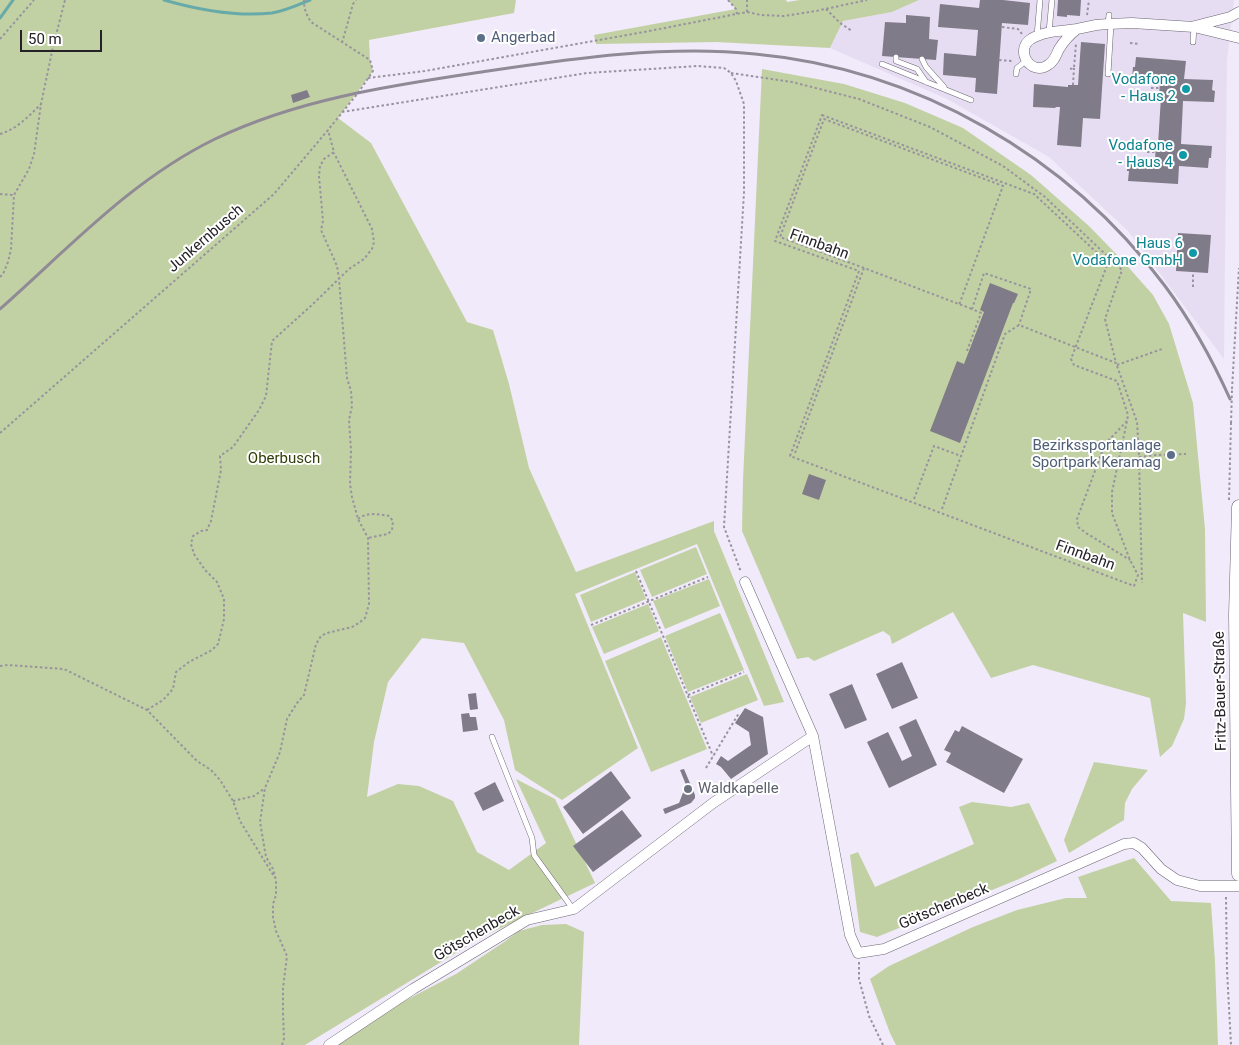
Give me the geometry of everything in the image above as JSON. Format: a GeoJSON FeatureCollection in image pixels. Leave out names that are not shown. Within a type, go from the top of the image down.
{"type":"FeatureCollection","features":[{"type":"Feature","properties":{"kind":"main road","name":"Fritz-Bauer-Straße"},"geometry":{"type":"LineString","coordinates":[[1239,507],[1236,615],[1239,874]]}},
{"type":"Feature","properties":{"kind":"street"},"geometry":{"type":"LineString","coordinates":[[1194,27],[1230,17],[1239,12]]}},
{"type":"Feature","properties":{"kind":"street"},"geometry":{"type":"LineString","coordinates":[[1082,28],[1068,35],[1049,65],[1039,68],[1029,65],[1026,61],[1024,51],[1032,39],[1049,33],[1082,28],[1109,21],[1194,27],[1239,38]]}},
{"type":"Feature","properties":{"kind":"street"},"geometry":{"type":"LineString","coordinates":[[1214,22],[1239,22]]}},
{"type":"Feature","properties":{"kind":"street"},"geometry":{"type":"LineString","coordinates":[[745,582],[813,736],[850,935],[858,953]]}},
{"type":"Feature","properties":{"kind":"street","name":"Götschenbeck"},"geometry":{"type":"LineString","coordinates":[[329,1045],[414,989],[527,920],[574,909],[713,804],[813,736]]}},
{"type":"Feature","properties":{"kind":"street","name":"Götschenbeck"},"geometry":{"type":"LineString","coordinates":[[858,953],[884,949],[1124,844],[1134,843],[1142,848],[1161,869],[1177,880],[1200,886],[1239,886]]}},
{"type":"Feature","properties":{"kind":"lane"},"geometry":{"type":"LineString","coordinates":[[1032,39],[1040,0]]}},
{"type":"Feature","properties":{"kind":"lane"},"geometry":{"type":"LineString","coordinates":[[1049,33],[1052,0]]}},
{"type":"Feature","properties":{"kind":"lane"},"geometry":{"type":"LineString","coordinates":[[1108,74],[1109,21]]}},
{"type":"Feature","properties":{"kind":"lane"},"geometry":{"type":"LineString","coordinates":[[1193,42],[1194,27]]}},
{"type":"Feature","properties":{"kind":"lane"},"geometry":{"type":"LineString","coordinates":[[896,57],[896,62],[917,69],[926,82]]}},
{"type":"Feature","properties":{"kind":"lane"},"geometry":{"type":"LineString","coordinates":[[922,59],[926,67],[948,91]]}},
{"type":"Feature","properties":{"kind":"lane"},"geometry":{"type":"LineString","coordinates":[[1016,74],[1017,68],[1026,61]]}},
{"type":"Feature","properties":{"kind":"lane"},"geometry":{"type":"LineString","coordinates":[[882,64],[971,100]]}},
{"type":"Feature","properties":{"kind":"lane"},"geometry":{"type":"LineString","coordinates":[[492,737],[532,838],[534,855],[574,909]]}},
{"type":"Feature","properties":{"kind":"path"},"geometry":{"type":"LineString","coordinates":[[0,39],[34,0]]}},
{"type":"Feature","properties":{"kind":"path"},"geometry":{"type":"LineString","coordinates":[[0,277],[11,249],[14,195],[29,169],[34,154],[41,104],[65,0]]}},
{"type":"Feature","properties":{"kind":"path"},"geometry":{"type":"LineString","coordinates":[[304,0],[306,14],[312,22],[370,60],[373,71],[368,78]]}},
{"type":"Feature","properties":{"kind":"path"},"geometry":{"type":"LineString","coordinates":[[342,43],[353,4],[356,0]]}},
{"type":"Feature","properties":{"kind":"path"},"geometry":{"type":"LineString","coordinates":[[728,0],[736,9],[737,14]]}},
{"type":"Feature","properties":{"kind":"path"},"geometry":{"type":"LineString","coordinates":[[747,0],[747,12]]}},
{"type":"Feature","properties":{"kind":"path"},"geometry":{"type":"LineString","coordinates":[[368,78],[434,69],[747,12],[784,16],[867,0]]}},
{"type":"Feature","properties":{"kind":"path"},"geometry":{"type":"LineString","coordinates":[[1073,85],[1074,68],[1089,0]]}},
{"type":"Feature","properties":{"kind":"path"},"geometry":{"type":"LineString","coordinates":[[826,9],[840,23],[852,31]]}},
{"type":"Feature","properties":{"kind":"path"},"geometry":{"type":"LineString","coordinates":[[1002,27],[1018,29],[1032,39]]}},
{"type":"Feature","properties":{"kind":"path"},"geometry":{"type":"LineString","coordinates":[[1130,43],[1139,44]]}},
{"type":"Feature","properties":{"kind":"path"},"geometry":{"type":"LineString","coordinates":[[342,112],[587,73],[698,66],[724,68],[731,73],[736,81],[744,104],[744,192],[724,527],[745,582]]}},
{"type":"Feature","properties":{"kind":"path"},"geometry":{"type":"LineString","coordinates":[[1070,69],[1074,68]]}},
{"type":"Feature","properties":{"kind":"path"},"geometry":{"type":"LineString","coordinates":[[731,73],[792,82],[859,99],[930,126],[1003,166],[1045,197],[1122,270],[1105,319],[1116,364],[1136,422],[1139,457],[1142,583]]}},
{"type":"Feature","properties":{"kind":"path","name":"Junkernbusch"},"geometry":{"type":"LineString","coordinates":[[0,433],[274,194],[328,130],[368,78]]}},
{"type":"Feature","properties":{"kind":"path"},"geometry":{"type":"LineString","coordinates":[[1151,88],[1159,88]]}},
{"type":"Feature","properties":{"kind":"path"},"geometry":{"type":"LineString","coordinates":[[0,134],[7,132],[26,120],[41,104]]}},
{"type":"Feature","properties":{"kind":"path","name":"Finnbahn"},"geometry":{"type":"LineString","coordinates":[[822,115],[1034,194],[1108,263],[1071,359],[1074,365],[1117,382],[1128,415],[1127,421],[1112,492],[1112,513],[1130,560],[1138,575],[1134,586],[790,456],[859,272],[775,240],[822,115]]}},
{"type":"Feature","properties":{"kind":"path"},"geometry":{"type":"LineString","coordinates":[[959,305],[1003,186],[824,119],[780,237],[864,268],[959,305],[981,313],[967,351]]}},
{"type":"Feature","properties":{"kind":"path"},"geometry":{"type":"LineString","coordinates":[[147,710],[163,700],[172,689],[176,672],[189,662],[212,650],[218,644],[224,619],[224,600],[217,582],[205,570],[194,554],[191,544],[193,536],[207,530],[211,521],[221,470],[220,456],[233,447],[259,410],[266,396],[272,341],[349,269],[364,259],[372,249],[374,242],[372,229],[334,152],[328,130]]}},
{"type":"Feature","properties":{"kind":"path"},"geometry":{"type":"LineString","coordinates":[[282,1045],[284,1029],[282,1013],[287,956],[276,931],[273,917],[276,880],[273,869],[266,857],[260,822],[266,788],[280,752],[287,719],[304,695],[316,644],[321,636],[352,627],[365,618],[369,604],[368,538],[358,519],[350,484],[351,450],[349,420],[352,406],[351,391],[347,378],[339,279],[337,266],[321,230],[323,221],[319,176],[320,166],[324,159],[334,152]]}},
{"type":"Feature","properties":{"kind":"path"},"geometry":{"type":"LineString","coordinates":[[1147,152],[1156,152]]}},
{"type":"Feature","properties":{"kind":"path"},"geometry":{"type":"LineString","coordinates":[[0,194],[14,195]]}},
{"type":"Feature","properties":{"kind":"path"},"geometry":{"type":"LineString","coordinates":[[795,453],[864,268]]}},
{"type":"Feature","properties":{"kind":"path"},"geometry":{"type":"LineString","coordinates":[[1231,423],[1239,268]]}},
{"type":"Feature","properties":{"kind":"path"},"geometry":{"type":"LineString","coordinates":[[1192,287],[1193,272]]}},
{"type":"Feature","properties":{"kind":"path"},"geometry":{"type":"LineString","coordinates":[[942,509],[1005,334],[1019,325],[1031,289],[984,273],[972,310]]}},
{"type":"Feature","properties":{"kind":"path"},"geometry":{"type":"LineString","coordinates":[[1019,325],[1116,364],[1162,349]]}},
{"type":"Feature","properties":{"kind":"path","name":"Finnbahn"},"geometry":{"type":"LineString","coordinates":[[1127,421],[1105,444],[1077,519],[1078,527],[1130,560]]}},
{"type":"Feature","properties":{"kind":"path"},"geometry":{"type":"LineString","coordinates":[[914,499],[934,446],[961,456]]}},
{"type":"Feature","properties":{"kind":"path"},"geometry":{"type":"LineString","coordinates":[[1139,457],[1186,454]]}},
{"type":"Feature","properties":{"kind":"path"},"geometry":{"type":"LineString","coordinates":[[358,519],[360,516],[380,514],[389,516],[393,521],[392,530],[388,534],[368,538]]}},
{"type":"Feature","properties":{"kind":"path"},"geometry":{"type":"LineString","coordinates":[[636,572],[713,756]]}},
{"type":"Feature","properties":{"kind":"path"},"geometry":{"type":"LineString","coordinates":[[591,625],[708,577]]}},
{"type":"Feature","properties":{"kind":"path"},"geometry":{"type":"LineString","coordinates":[[0,666],[64,669],[147,710],[197,761],[211,770],[220,780],[234,801],[240,821],[276,880]]}},
{"type":"Feature","properties":{"kind":"path"},"geometry":{"type":"LineString","coordinates":[[688,695],[744,672]]}},
{"type":"Feature","properties":{"kind":"path"},"geometry":{"type":"LineString","coordinates":[[706,768],[739,713]]}},
{"type":"Feature","properties":{"kind":"path"},"geometry":{"type":"LineString","coordinates":[[234,801],[254,796],[266,788]]}},
{"type":"Feature","properties":{"kind":"path"},"geometry":{"type":"LineString","coordinates":[[1226,886],[1231,1045]]}},
{"type":"Feature","properties":{"kind":"path"},"geometry":{"type":"LineString","coordinates":[[858,953],[859,979],[869,1016],[883,1045]]}},
{"type":"Feature","properties":{"kind":"shaded area"},"geometry":{"type":"Polygon","coordinates":[[[919,0],[1234,0],[1227,60],[1224,359],[1128,231],[1049,157],[947,99],[830,48],[843,21],[892,12],[919,0]]]}},
{"type":"Feature","properties":{"kind":"green space","name":"Oberbusch"},"geometry":{"type":"Polygon","coordinates":[[[0,0],[516,0],[514,13],[369,40],[370,60],[373,71],[338,118],[371,143],[467,322],[493,330],[509,384],[529,468],[576,572],[714,521],[714,531],[784,702],[764,706],[697,544],[575,594],[638,748],[562,800],[515,770],[504,720],[464,643],[422,638],[388,682],[374,742],[367,797],[398,784],[419,786],[453,801],[477,852],[509,870],[546,843],[516,779],[555,799],[595,883],[482,937],[305,1045],[0,1045],[0,0]]]}},
{"type":"Feature","properties":{"kind":"green space"},"geometry":{"type":"Polygon","coordinates":[[[728,0],[786,0],[787,2],[800,0],[919,0],[892,12],[843,21],[830,48],[716,42],[596,44],[594,35],[736,9],[728,0]]]}},
{"type":"Feature","properties":{"kind":"green space"},"geometry":{"type":"Polygon","coordinates":[[[762,69],[844,84],[905,103],[963,128],[1031,175],[1089,226],[1153,295],[1169,324],[1193,403],[1205,529],[1206,622],[1183,613],[1186,703],[1184,719],[1172,746],[1160,757],[1150,698],[1033,665],[991,678],[953,612],[892,644],[890,636],[883,631],[814,661],[808,657],[797,659],[742,531],[762,69]]]}},
{"type":"Feature","properties":{"kind":"green space"},"geometry":{"type":"Polygon","coordinates":[[[696,547],[707,574],[652,597],[640,570],[696,547]]]}},
{"type":"Feature","properties":{"kind":"green space"},"geometry":{"type":"Polygon","coordinates":[[[635,572],[646,599],[591,622],[580,595],[635,572]]]}},
{"type":"Feature","properties":{"kind":"green space"},"geometry":{"type":"Polygon","coordinates":[[[709,579],[720,606],[665,629],[653,601],[709,579]]]}},
{"type":"Feature","properties":{"kind":"green space"},"geometry":{"type":"Polygon","coordinates":[[[648,604],[659,631],[604,654],[592,627],[648,604]]]}},
{"type":"Feature","properties":{"kind":"green space"},"geometry":{"type":"Polygon","coordinates":[[[720,613],[744,670],[688,692],[665,636],[720,613]]]}},
{"type":"Feature","properties":{"kind":"green space"},"geometry":{"type":"Polygon","coordinates":[[[661,637],[707,749],[651,772],[605,661],[661,637]]]}},
{"type":"Feature","properties":{"kind":"green space"},"geometry":{"type":"Polygon","coordinates":[[[747,674],[758,700],[701,723],[690,697],[747,674]]]}},
{"type":"Feature","properties":{"kind":"green space"},"geometry":{"type":"Polygon","coordinates":[[[1094,762],[1148,770],[1132,789],[1125,803],[1124,820],[1069,853],[1064,840],[1094,762]]]}},
{"type":"Feature","properties":{"kind":"green space"},"geometry":{"type":"Polygon","coordinates":[[[972,802],[1011,807],[1029,803],[1057,861],[1019,879],[877,937],[860,932],[850,855],[858,852],[875,887],[974,844],[959,807],[972,802]]]}},
{"type":"Feature","properties":{"kind":"green space"},"geometry":{"type":"Polygon","coordinates":[[[1134,858],[1171,901],[1211,903],[1218,1045],[896,1045],[870,979],[889,966],[973,927],[1017,910],[1066,898],[1087,898],[1078,877],[1134,858]]]}},
{"type":"Feature","properties":{"kind":"green space"},"geometry":{"type":"Polygon","coordinates":[[[566,924],[584,932],[579,1045],[335,1045],[389,1009],[456,974],[519,931],[542,925],[566,924]]]}},
{"type":"Feature","properties":{"kind":"building"},"geometry":{"type":"Polygon","coordinates":[[[980,0],[1030,3],[1028,25],[1002,23],[997,94],[975,92],[976,78],[943,75],[944,53],[976,56],[978,30],[938,27],[940,4],[979,8],[980,0]]]}},
{"type":"Feature","properties":{"kind":"building"},"geometry":{"type":"Polygon","coordinates":[[[1058,0],[1081,0],[1080,16],[1057,16],[1058,0]]]}},
{"type":"Feature","properties":{"kind":"building"},"geometry":{"type":"Polygon","coordinates":[[[906,15],[930,17],[929,39],[938,40],[936,60],[882,56],[885,22],[906,23],[906,15]]]}},
{"type":"Feature","properties":{"kind":"building"},"geometry":{"type":"Polygon","coordinates":[[[1081,42],[1105,44],[1100,119],[1083,118],[1081,147],[1057,145],[1060,107],[1033,107],[1034,84],[1068,87],[1068,85],[1078,85],[1081,42]]]}},
{"type":"Feature","properties":{"kind":"building"},"geometry":{"type":"Polygon","coordinates":[[[1136,57],[1186,61],[1184,79],[1213,80],[1214,102],[1183,101],[1181,144],[1212,146],[1208,168],[1179,166],[1178,184],[1128,181],[1127,159],[1155,160],[1156,144],[1158,145],[1160,81],[1132,79],[1136,57]]]}},
{"type":"Feature","properties":{"kind":"building"},"geometry":{"type":"Polygon","coordinates":[[[307,90],[310,97],[293,103],[291,95],[307,90]]]}},
{"type":"Feature","properties":{"kind":"building","name":"Haus 6 Vodafone GmbH"},"geometry":{"type":"Polygon","coordinates":[[[1178,233],[1211,235],[1208,273],[1176,271],[1178,233]]]}},
{"type":"Feature","properties":{"kind":"building"},"geometry":{"type":"Polygon","coordinates":[[[990,283],[1018,294],[960,443],[930,431],[957,361],[964,364],[984,312],[980,310],[990,283]]]}},
{"type":"Feature","properties":{"kind":"building"},"geometry":{"type":"Polygon","coordinates":[[[809,474],[826,480],[819,500],[802,494],[809,474]]]}},
{"type":"Feature","properties":{"kind":"building"},"geometry":{"type":"Polygon","coordinates":[[[902,662],[918,698],[892,709],[876,674],[902,662]]]}},
{"type":"Feature","properties":{"kind":"building"},"geometry":{"type":"Polygon","coordinates":[[[852,684],[867,720],[845,729],[829,694],[852,684]]]}},
{"type":"Feature","properties":{"kind":"building"},"geometry":{"type":"Polygon","coordinates":[[[476,693],[478,709],[470,710],[468,694],[476,693]]]}},
{"type":"Feature","properties":{"kind":"building"},"geometry":{"type":"Polygon","coordinates":[[[745,708],[763,717],[768,754],[731,779],[716,764],[721,756],[728,761],[751,745],[749,732],[735,723],[745,708]]]}},
{"type":"Feature","properties":{"kind":"building"},"geometry":{"type":"Polygon","coordinates":[[[469,713],[470,717],[476,717],[478,730],[463,732],[461,714],[469,713]]]}},
{"type":"Feature","properties":{"kind":"building"},"geometry":{"type":"Polygon","coordinates":[[[916,719],[937,765],[889,788],[867,742],[888,732],[902,761],[912,756],[899,727],[916,719]]]}},
{"type":"Feature","properties":{"kind":"building"},"geometry":{"type":"Polygon","coordinates":[[[962,726],[1023,759],[1004,793],[946,762],[951,753],[944,750],[955,730],[959,732],[962,726]]]}},
{"type":"Feature","properties":{"kind":"building","name":"Waldkapelle"},"geometry":{"type":"Polygon","coordinates":[[[684,769],[695,798],[691,803],[665,814],[663,809],[679,803],[686,785],[680,770],[684,769]]]}},
{"type":"Feature","properties":{"kind":"building"},"geometry":{"type":"Polygon","coordinates":[[[611,771],[631,798],[583,834],[563,807],[611,771]]]}},
{"type":"Feature","properties":{"kind":"building"},"geometry":{"type":"Polygon","coordinates":[[[495,782],[504,801],[483,811],[474,793],[495,782]]]}},
{"type":"Feature","properties":{"kind":"building"},"geometry":{"type":"Polygon","coordinates":[[[622,810],[642,836],[593,872],[573,846],[622,810]]]}},
{"type":"Feature","properties":{"kind":"waterway"},"geometry":{"type":"LineString","coordinates":[[0,18],[13,0]]}},
{"type":"Feature","properties":{"kind":"waterway"},"geometry":{"type":"LineString","coordinates":[[164,0],[204,10],[245,14],[277,12],[310,0]]}},
{"type":"Feature","properties":{"kind":"railway"},"geometry":{"type":"LineString","coordinates":[[0,309],[76,239],[156,174],[215,139],[280,113],[314,103],[383,88],[554,62],[655,52],[688,51],[755,54],[815,63],[874,78],[930,100],[984,127],[1035,159],[1083,197],[1126,239],[1165,286],[1184,313],[1216,369],[1230,399]]}},
{"type":"Feature","properties":{"kind":"place","name":"Angerbad"},"geometry":{"type":"Point","coordinates":[481,38]}},
{"type":"Feature","properties":{"kind":"place","name":"Vodafone - Haus 2"},"geometry":{"type":"Point","coordinates":[1186,89]}},
{"type":"Feature","properties":{"kind":"place","name":"Vodafone - Haus 4"},"geometry":{"type":"Point","coordinates":[1183,155]}},
{"type":"Feature","properties":{"kind":"place","name":"Haus 6 Vodafone GmbH"},"geometry":{"type":"Point","coordinates":[1193,253]}},
{"type":"Feature","properties":{"kind":"place","name":"Bezirkssportanlage Sportpark Keramag"},"geometry":{"type":"Point","coordinates":[1171,455]}},
{"type":"Feature","properties":{"kind":"place","name":"Waldkapelle"},"geometry":{"type":"Point","coordinates":[688,789]}}]}
